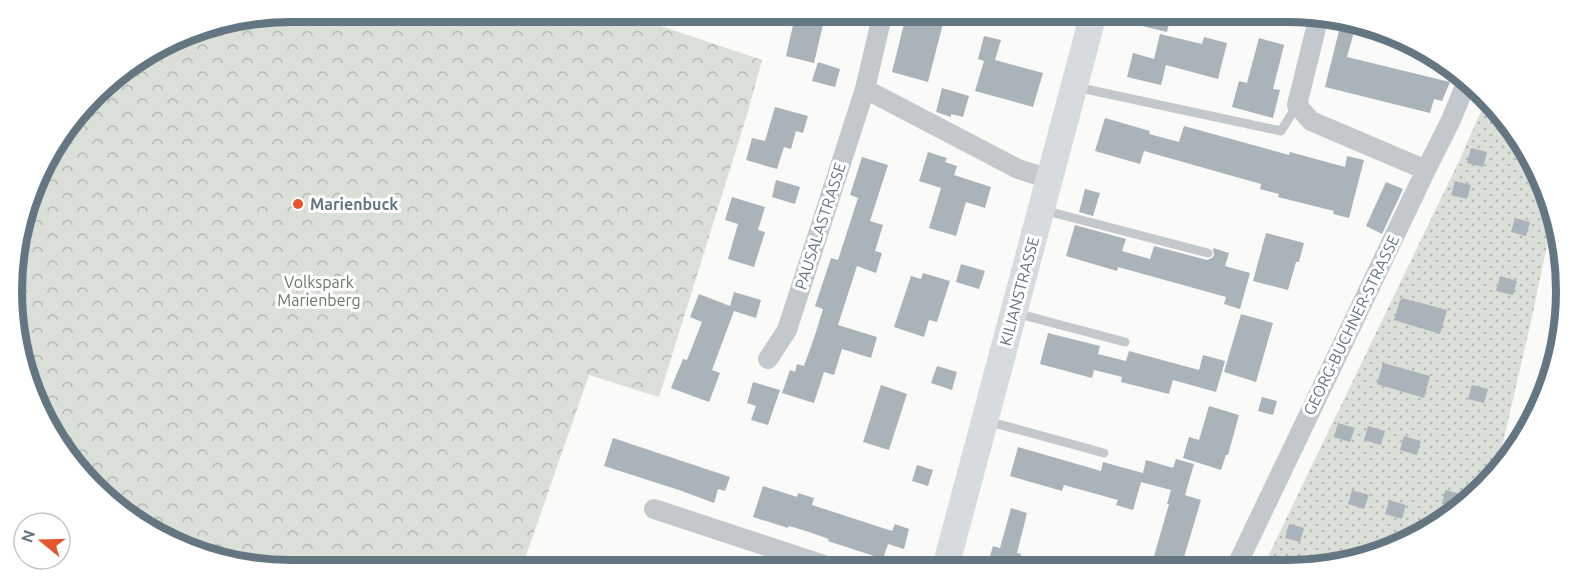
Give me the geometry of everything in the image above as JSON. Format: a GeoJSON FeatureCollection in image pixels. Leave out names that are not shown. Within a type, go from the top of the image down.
{"type":"FeatureCollection","features":[{"type":"Feature","properties":{"kind":"main road","name":"KILIANSTRASSE"},"geometry":{"type":"LineString","coordinates":[[947,560],[1091,22]]}},
{"type":"Feature","properties":{"kind":"street","name":"PAUSALASTRASSE"},"geometry":{"type":"LineString","coordinates":[[768,358],[787,330],[865,89],[882,22]]}},
{"type":"Feature","properties":{"kind":"street"},"geometry":{"type":"LineString","coordinates":[[1317,24],[1297,105],[1311,121],[1426,170]]}},
{"type":"Feature","properties":{"kind":"street"},"geometry":{"type":"LineString","coordinates":[[865,89],[1018,169],[1049,179]]}},
{"type":"Feature","properties":{"kind":"street","name":"GEORG-BUCHNER-STRASSE"},"geometry":{"type":"LineString","coordinates":[[1239,560],[1466,91]]}},
{"type":"Feature","properties":{"kind":"street"},"geometry":{"type":"LineString","coordinates":[[654,509],[809,560]]}},
{"type":"Feature","properties":{"kind":"lane"},"geometry":{"type":"LineString","coordinates":[[1074,87],[1281,131],[1297,105]]}},
{"type":"Feature","properties":{"kind":"lane"},"geometry":{"type":"LineString","coordinates":[[1041,210],[1208,253]]}},
{"type":"Feature","properties":{"kind":"lane"},"geometry":{"type":"LineString","coordinates":[[1013,312],[1125,342]]}},
{"type":"Feature","properties":{"kind":"lane"},"geometry":{"type":"LineString","coordinates":[[985,420],[1104,453]]}},
{"type":"Feature","properties":{"kind":"green space","name":"Volkspark Marienberg"},"geometry":{"type":"Polygon","coordinates":[[[292,22],[649,22],[762,60],[659,397],[589,375],[524,560],[274,560],[222,551],[173,533],[128,505],[89,469],[59,426],[37,378],[25,327],[23,274],[32,222],[43,189],[59,157],[78,128],[101,101],[142,68],[173,50],[205,37],[239,28],[292,22]]]}},
{"type":"Feature","properties":{"kind":"green space"},"geometry":{"type":"Polygon","coordinates":[[[1483,107],[1510,142],[1528,173],[1541,205],[1549,235],[1500,455],[1464,494],[1436,515],[1405,533],[1373,546],[1339,555],[1304,560],[1266,560],[1459,161],[1483,107]]]}},
{"type":"Feature","properties":{"kind":"building"},"geometry":{"type":"Polygon","coordinates":[[[794,22],[824,22],[814,63],[786,56],[794,22]]]}},
{"type":"Feature","properties":{"kind":"building"},"geometry":{"type":"Polygon","coordinates":[[[904,22],[943,22],[928,82],[892,72],[904,22]]]}},
{"type":"Feature","properties":{"kind":"building"},"geometry":{"type":"Polygon","coordinates":[[[1143,22],[1170,22],[1167,32],[1142,26],[1143,22]]]}},
{"type":"Feature","properties":{"kind":"building"},"geometry":{"type":"Polygon","coordinates":[[[1340,28],[1354,32],[1347,57],[1450,82],[1442,101],[1434,99],[1430,113],[1325,87],[1340,28]]]}},
{"type":"Feature","properties":{"kind":"building"},"geometry":{"type":"Polygon","coordinates":[[[1160,34],[1202,44],[1204,37],[1227,43],[1218,79],[1166,65],[1161,85],[1127,77],[1133,53],[1154,59],[1160,34]]]}},
{"type":"Feature","properties":{"kind":"building"},"geometry":{"type":"Polygon","coordinates":[[[984,36],[1001,40],[995,60],[1043,73],[1033,107],[975,91],[984,61],[978,59],[984,36]]]}},
{"type":"Feature","properties":{"kind":"building"},"geometry":{"type":"Polygon","coordinates":[[[1259,38],[1284,45],[1273,89],[1280,90],[1273,118],[1232,107],[1239,81],[1247,83],[1259,38]]]}},
{"type":"Feature","properties":{"kind":"building"},"geometry":{"type":"Polygon","coordinates":[[[818,62],[840,69],[835,87],[812,81],[818,62]]]}},
{"type":"Feature","properties":{"kind":"building"},"geometry":{"type":"Polygon","coordinates":[[[942,88],[969,96],[963,117],[951,114],[951,117],[936,112],[942,88]]]}},
{"type":"Feature","properties":{"kind":"building"},"geometry":{"type":"Polygon","coordinates":[[[775,107],[808,116],[803,133],[796,131],[791,149],[784,147],[777,169],[746,160],[752,138],[765,141],[775,107]]]}},
{"type":"Feature","properties":{"kind":"building"},"geometry":{"type":"Polygon","coordinates":[[[1105,118],[1179,142],[1184,126],[1289,155],[1290,152],[1345,167],[1347,156],[1364,160],[1349,218],[1333,214],[1334,211],[1278,197],[1279,194],[1260,189],[1261,184],[1144,151],[1140,164],[1095,151],[1105,118]]]}},
{"type":"Feature","properties":{"kind":"building"},"geometry":{"type":"Polygon","coordinates":[[[1471,148],[1487,152],[1483,167],[1467,163],[1471,148]]]}},
{"type":"Feature","properties":{"kind":"building"},"geometry":{"type":"Polygon","coordinates":[[[928,152],[947,158],[945,162],[957,166],[954,175],[991,187],[985,208],[966,202],[956,236],[929,228],[941,188],[919,181],[928,152]]]}},
{"type":"Feature","properties":{"kind":"building"},"geometry":{"type":"Polygon","coordinates":[[[862,157],[888,165],[870,221],[883,225],[875,251],[882,253],[876,273],[857,266],[838,325],[877,337],[871,358],[842,349],[834,375],[824,372],[814,403],[782,393],[790,370],[795,372],[797,364],[804,366],[815,335],[823,309],[815,306],[831,258],[838,260],[858,198],[850,195],[862,157]]]}},
{"type":"Feature","properties":{"kind":"building"},"geometry":{"type":"Polygon","coordinates":[[[776,180],[800,187],[795,204],[772,197],[776,180]]]}},
{"type":"Feature","properties":{"kind":"building"},"geometry":{"type":"Polygon","coordinates":[[[1455,181],[1471,185],[1467,199],[1451,195],[1455,181]]]}},
{"type":"Feature","properties":{"kind":"building"},"geometry":{"type":"Polygon","coordinates":[[[1386,182],[1403,189],[1382,234],[1366,226],[1386,182]]]}},
{"type":"Feature","properties":{"kind":"building"},"geometry":{"type":"Polygon","coordinates":[[[1085,189],[1100,193],[1093,216],[1079,212],[1085,189]]]}},
{"type":"Feature","properties":{"kind":"building"},"geometry":{"type":"Polygon","coordinates":[[[732,197],[765,207],[758,230],[765,232],[754,267],[728,259],[738,224],[725,220],[732,197]]]}},
{"type":"Feature","properties":{"kind":"building"},"geometry":{"type":"Polygon","coordinates":[[[1515,218],[1530,222],[1526,236],[1511,232],[1515,218]]]}},
{"type":"Feature","properties":{"kind":"building"},"geometry":{"type":"Polygon","coordinates":[[[1075,225],[1126,239],[1122,251],[1150,259],[1154,246],[1207,260],[1214,255],[1213,248],[1229,253],[1225,266],[1250,273],[1240,309],[1224,304],[1226,297],[1118,267],[1117,271],[1066,256],[1075,225]]]}},
{"type":"Feature","properties":{"kind":"building"},"geometry":{"type":"Polygon","coordinates":[[[1266,233],[1304,243],[1288,290],[1253,281],[1266,233]]]}},
{"type":"Feature","properties":{"kind":"building"},"geometry":{"type":"Polygon","coordinates":[[[961,264],[985,271],[979,289],[956,282],[961,264]]]}},
{"type":"Feature","properties":{"kind":"building"},"geometry":{"type":"Polygon","coordinates":[[[923,273],[950,281],[937,322],[929,320],[924,337],[894,327],[911,276],[921,279],[923,273]]]}},
{"type":"Feature","properties":{"kind":"building"},"geometry":{"type":"Polygon","coordinates":[[[1500,276],[1517,281],[1513,295],[1496,291],[1500,276]]]}},
{"type":"Feature","properties":{"kind":"building"},"geometry":{"type":"Polygon","coordinates":[[[734,292],[761,300],[756,318],[734,311],[712,370],[720,373],[709,402],[671,388],[683,359],[687,360],[702,322],[690,317],[699,294],[730,306],[734,292]]]}},
{"type":"Feature","properties":{"kind":"building"},"geometry":{"type":"Polygon","coordinates":[[[1402,298],[1447,310],[1440,334],[1394,320],[1402,298]]]}},
{"type":"Feature","properties":{"kind":"building"},"geometry":{"type":"Polygon","coordinates":[[[1241,314],[1273,323],[1256,382],[1224,372],[1241,314]]]}},
{"type":"Feature","properties":{"kind":"building"},"geometry":{"type":"Polygon","coordinates":[[[1048,333],[1100,346],[1098,354],[1126,361],[1129,351],[1199,370],[1203,355],[1225,361],[1216,392],[1173,380],[1169,394],[1121,382],[1122,377],[1094,370],[1092,378],[1040,364],[1048,333]]]}},
{"type":"Feature","properties":{"kind":"building"},"geometry":{"type":"Polygon","coordinates":[[[1383,363],[1430,376],[1424,398],[1377,384],[1383,363]]]}},
{"type":"Feature","properties":{"kind":"building"},"geometry":{"type":"Polygon","coordinates":[[[937,366],[957,372],[952,390],[931,383],[937,366]]]}},
{"type":"Feature","properties":{"kind":"building"},"geometry":{"type":"Polygon","coordinates":[[[753,382],[780,390],[768,425],[751,420],[756,406],[747,403],[753,382]]]}},
{"type":"Feature","properties":{"kind":"building"},"geometry":{"type":"Polygon","coordinates":[[[881,385],[907,394],[889,450],[863,442],[881,385]]]}},
{"type":"Feature","properties":{"kind":"building"},"geometry":{"type":"Polygon","coordinates":[[[1472,385],[1488,389],[1484,403],[1468,399],[1472,385]]]}},
{"type":"Feature","properties":{"kind":"building"},"geometry":{"type":"Polygon","coordinates":[[[1262,397],[1277,401],[1273,415],[1258,411],[1262,397]]]}},
{"type":"Feature","properties":{"kind":"building"},"geometry":{"type":"Polygon","coordinates":[[[1209,406],[1239,415],[1228,455],[1226,455],[1221,470],[1183,458],[1189,437],[1199,440],[1209,406]]]}},
{"type":"Feature","properties":{"kind":"building"},"geometry":{"type":"Polygon","coordinates":[[[1338,423],[1355,428],[1350,442],[1334,437],[1338,423]]]}},
{"type":"Feature","properties":{"kind":"building"},"geometry":{"type":"Polygon","coordinates":[[[1368,426],[1385,431],[1381,445],[1364,440],[1368,426]]]}},
{"type":"Feature","properties":{"kind":"building"},"geometry":{"type":"Polygon","coordinates":[[[1404,436],[1421,441],[1417,455],[1400,450],[1404,436]]]}},
{"type":"Feature","properties":{"kind":"building"},"geometry":{"type":"Polygon","coordinates":[[[613,438],[730,477],[725,491],[718,489],[714,503],[604,466],[613,438]]]}},
{"type":"Feature","properties":{"kind":"building"},"geometry":{"type":"Polygon","coordinates":[[[1018,447],[1101,471],[1103,462],[1143,473],[1146,460],[1173,468],[1176,459],[1194,464],[1185,495],[1201,500],[1183,560],[1168,560],[1154,556],[1171,490],[1141,482],[1133,510],[1116,505],[1118,500],[1064,485],[1062,491],[1010,476],[1018,447]]]}},
{"type":"Feature","properties":{"kind":"building"},"geometry":{"type":"Polygon","coordinates":[[[917,465],[933,470],[928,486],[912,481],[917,465]]]}},
{"type":"Feature","properties":{"kind":"building"},"geometry":{"type":"Polygon","coordinates":[[[763,486],[797,497],[798,493],[814,498],[812,505],[892,531],[895,524],[909,529],[904,549],[888,544],[883,559],[828,541],[829,539],[806,531],[753,517],[763,486]]]}},
{"type":"Feature","properties":{"kind":"building"},"geometry":{"type":"Polygon","coordinates":[[[1352,490],[1369,495],[1364,509],[1348,504],[1352,490]]]}},
{"type":"Feature","properties":{"kind":"building"},"geometry":{"type":"Polygon","coordinates":[[[1445,490],[1461,494],[1449,506],[1442,504],[1445,490]]]}},
{"type":"Feature","properties":{"kind":"building"},"geometry":{"type":"Polygon","coordinates":[[[1389,500],[1406,505],[1402,519],[1385,514],[1389,500]]]}},
{"type":"Feature","properties":{"kind":"building"},"geometry":{"type":"Polygon","coordinates":[[[1011,508],[1027,513],[1017,553],[1021,554],[1019,560],[989,560],[993,546],[1000,548],[1011,508]]]}},
{"type":"Feature","properties":{"kind":"building"},"geometry":{"type":"Polygon","coordinates":[[[1289,524],[1304,528],[1300,542],[1285,538],[1289,524]]]}},
{"type":"Feature","properties":{"kind":"place","name":"Marienbuck"},"geometry":{"type":"Point","coordinates":[298,204]}}]}
